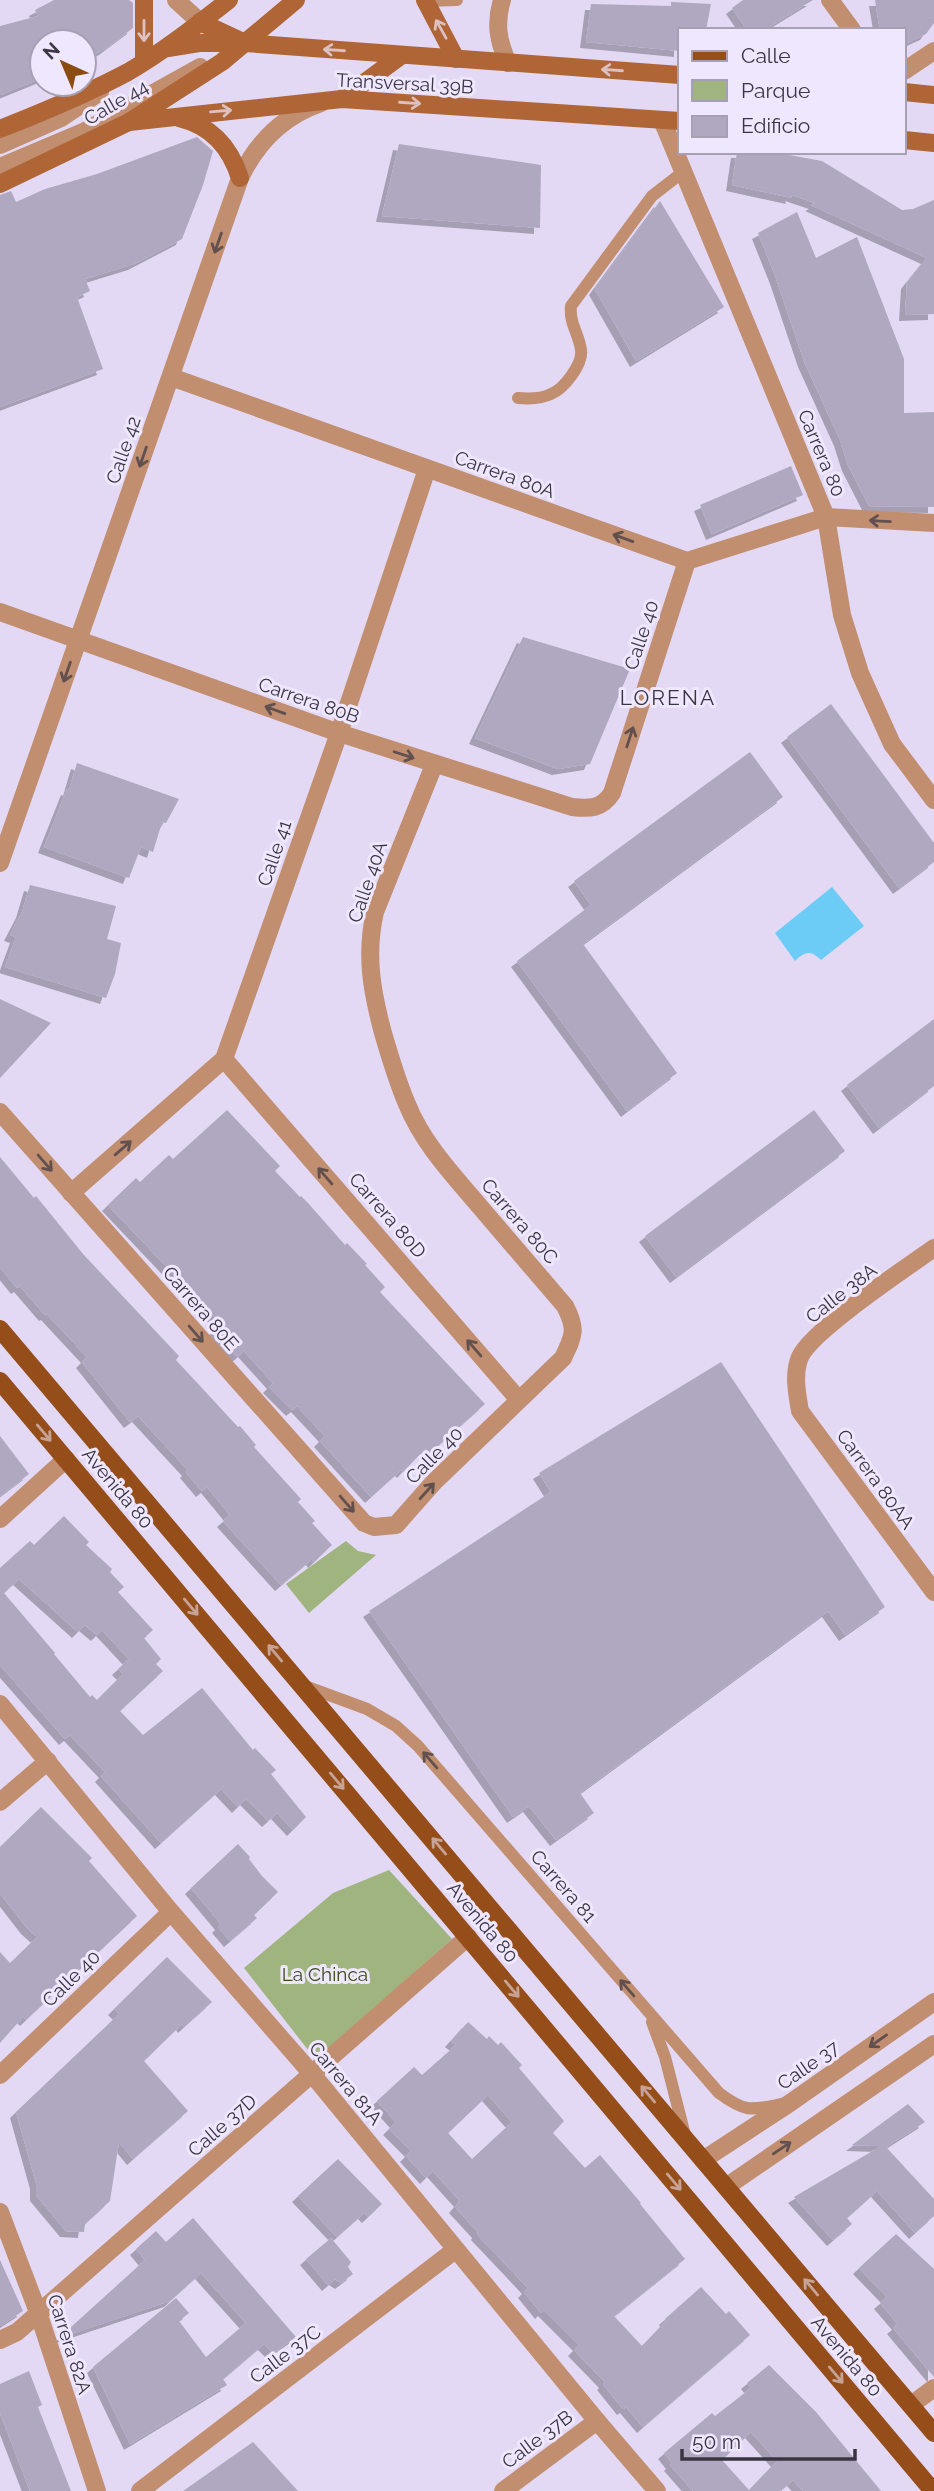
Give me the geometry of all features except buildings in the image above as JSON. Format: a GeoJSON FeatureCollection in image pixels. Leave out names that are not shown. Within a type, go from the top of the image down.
{"type":"FeatureCollection","features":[{"type":"Feature","properties":{"kind":"main road"},"geometry":{"type":"LineString","coordinates":[[144,0],[144,61]]}},
{"type":"Feature","properties":{"kind":"main road","name":"Calle 44"},"geometry":{"type":"LineString","coordinates":[[0,129],[58,106],[128,72],[229,0]]}},
{"type":"Feature","properties":{"kind":"main road","name":"Calle 44"},"geometry":{"type":"LineString","coordinates":[[0,184],[128,122],[222,62],[296,0]]}},
{"type":"Feature","properties":{"kind":"main road"},"geometry":{"type":"LineString","coordinates":[[425,0],[456,59]]}},
{"type":"Feature","properties":{"kind":"main road","name":"Transversal 39B"},"geometry":{"type":"LineString","coordinates":[[200,22],[245,43],[678,75]]}},
{"type":"Feature","properties":{"kind":"main road"},"geometry":{"type":"LineString","coordinates":[[164,48],[198,43],[245,43]]}},
{"type":"Feature","properties":{"kind":"main road"},"geometry":{"type":"LineString","coordinates":[[342,99],[402,55]]}},
{"type":"Feature","properties":{"kind":"main road"},"geometry":{"type":"LineString","coordinates":[[906,92],[934,95]]}},
{"type":"Feature","properties":{"kind":"main road","name":"Transversal 39B"},"geometry":{"type":"LineString","coordinates":[[128,122],[342,99],[671,121]]}},
{"type":"Feature","properties":{"kind":"main road"},"geometry":{"type":"LineString","coordinates":[[169,116],[193,122],[215,135],[231,154],[240,178]]}},
{"type":"Feature","properties":{"kind":"main road"},"geometry":{"type":"LineString","coordinates":[[906,141],[934,143]]}},
{"type":"Feature","properties":{"kind":"main road","name":"Avenida 80"},"geometry":{"type":"LineString","coordinates":[[0,1329],[934,2433]]}},
{"type":"Feature","properties":{"kind":"main road","name":"Avenida 80"},"geometry":{"type":"LineString","coordinates":[[0,1381],[933,2491]]}},
{"type":"Feature","properties":{"kind":"street"},"geometry":{"type":"LineString","coordinates":[[176,0],[200,22]]}},
{"type":"Feature","properties":{"kind":"street"},"geometry":{"type":"LineString","coordinates":[[502,0],[497,29],[508,63]]}},
{"type":"Feature","properties":{"kind":"street"},"geometry":{"type":"LineString","coordinates":[[830,0],[851,28]]}},
{"type":"Feature","properties":{"kind":"street","name":"Calle 44"},"geometry":{"type":"LineString","coordinates":[[0,167],[83,132],[245,43]]}},
{"type":"Feature","properties":{"kind":"street"},"geometry":{"type":"LineString","coordinates":[[906,70],[934,51]]}},
{"type":"Feature","properties":{"kind":"street","name":"Calle 44"},"geometry":{"type":"LineString","coordinates":[[0,145],[61,118],[128,72]]}},
{"type":"Feature","properties":{"kind":"street","name":"Calle 42"},"geometry":{"type":"LineString","coordinates":[[0,863],[240,178],[257,148],[281,124],[310,107],[342,99]]}},
{"type":"Feature","properties":{"kind":"street","name":"Carrera 80"},"geometry":{"type":"LineString","coordinates":[[671,121],[678,151]]}},
{"type":"Feature","properties":{"kind":"street","name":"Carrera 80"},"geometry":{"type":"LineString","coordinates":[[679,154],[683,172],[826,517],[842,615],[860,673],[892,744],[934,800]]}},
{"type":"Feature","properties":{"kind":"street","name":"Carrera 80A"},"geometry":{"type":"LineString","coordinates":[[171,377],[687,561]]}},
{"type":"Feature","properties":{"kind":"street","name":"Calle 41"},"geometry":{"type":"LineString","coordinates":[[71,1193],[224,1059],[339,733],[427,469]]}},
{"type":"Feature","properties":{"kind":"street"},"geometry":{"type":"LineString","coordinates":[[687,561],[826,517],[934,523]]}},
{"type":"Feature","properties":{"kind":"street","name":"Calle 40"},"geometry":{"type":"LineString","coordinates":[[607,801],[612,793],[687,561]]}},
{"type":"Feature","properties":{"kind":"street","name":"Carrera 80B"},"geometry":{"type":"LineString","coordinates":[[0,612],[434,765],[572,807],[588,809],[607,801]]}},
{"type":"Feature","properties":{"kind":"street","name":"Calle 40A"},"geometry":{"type":"LineString","coordinates":[[391,1059],[373,997],[369,966],[370,935],[376,912],[434,765]]}},
{"type":"Feature","properties":{"kind":"street","name":"Carrera 80D"},"geometry":{"type":"LineString","coordinates":[[224,1059],[519,1399]]}},
{"type":"Feature","properties":{"kind":"street","name":"Carrera 80C"},"geometry":{"type":"LineString","coordinates":[[391,1059],[407,1105],[432,1147],[565,1306],[574,1323],[572,1341],[563,1358],[519,1399]]}},
{"type":"Feature","properties":{"kind":"street","name":"Carrera 80E"},"geometry":{"type":"LineString","coordinates":[[0,1112],[363,1523],[374,1527]]}},
{"type":"Feature","properties":{"kind":"street","name":"Calle 38A"},"geometry":{"type":"LineString","coordinates":[[796,1385],[800,1357],[823,1330],[934,1248]]}},
{"type":"Feature","properties":{"kind":"street","name":"Carrera 80AA"},"geometry":{"type":"LineString","coordinates":[[796,1385],[800,1410],[934,1592]]}},
{"type":"Feature","properties":{"kind":"street","name":"Calle 40"},"geometry":{"type":"LineString","coordinates":[[374,1527],[396,1525],[435,1482],[519,1399]]}},
{"type":"Feature","properties":{"kind":"street"},"geometry":{"type":"LineString","coordinates":[[0,1519],[66,1459]]}},
{"type":"Feature","properties":{"kind":"street","name":"Carrera 81A"},"geometry":{"type":"LineString","coordinates":[[0,1704],[171,1912],[312,2074],[657,2491]]}},
{"type":"Feature","properties":{"kind":"street"},"geometry":{"type":"LineString","coordinates":[[0,1802],[48,1761]]}},
{"type":"Feature","properties":{"kind":"street","name":"Calle 40"},"geometry":{"type":"LineString","coordinates":[[0,2075],[171,1912]]}},
{"type":"Feature","properties":{"kind":"street","name":"Calle 37D"},"geometry":{"type":"LineString","coordinates":[[0,2340],[16,2332],[468,1937]]}},
{"type":"Feature","properties":{"kind":"street","name":"Calle 37"},"geometry":{"type":"LineString","coordinates":[[703,2160],[934,2002]]}},
{"type":"Feature","properties":{"kind":"street"},"geometry":{"type":"LineString","coordinates":[[726,2187],[934,2044]]}},
{"type":"Feature","properties":{"kind":"street","name":"Carrera 82A"},"geometry":{"type":"LineString","coordinates":[[0,2212],[38,2312],[97,2491]]}},
{"type":"Feature","properties":{"kind":"street","name":"Calle 37C"},"geometry":{"type":"LineString","coordinates":[[140,2491],[455,2250]]}},
{"type":"Feature","properties":{"kind":"street"},"geometry":{"type":"LineString","coordinates":[[911,2405],[934,2388]]}},
{"type":"Feature","properties":{"kind":"street","name":"Calle 37B"},"geometry":{"type":"LineString","coordinates":[[503,2491],[597,2421]]}},
{"type":"Feature","properties":{"kind":"lane"},"geometry":{"type":"LineString","coordinates":[[425,0],[457,0]]}},
{"type":"Feature","properties":{"kind":"lane"},"geometry":{"type":"LineString","coordinates":[[518,398],[532,399],[553,394],[577,369],[582,351],[570,317],[571,306],[652,196],[683,172]]}},
{"type":"Feature","properties":{"kind":"lane","name":"Carrera 81"},"geometry":{"type":"LineString","coordinates":[[302,1685],[367,1709],[396,1726],[418,1746],[719,2093],[736,2106],[752,2110],[790,2103]]}},
{"type":"Feature","properties":{"kind":"lane"},"geometry":{"type":"LineString","coordinates":[[649,2014],[665,2057],[686,2139]]}},
{"type":"Feature","properties":{"kind":"green space"},"geometry":{"type":"Polygon","coordinates":[[[346,1541],[358,1551],[376,1555],[309,1613],[286,1584],[346,1541]]]}},
{"type":"Feature","properties":{"kind":"green space","name":"La Chinca"},"geometry":{"type":"Polygon","coordinates":[[[389,1870],[452,1939],[316,2060],[244,1968],[333,1893],[389,1870]]]}},
{"type":"Feature","properties":{"kind":"water"},"geometry":{"type":"Polygon","coordinates":[[[832,887],[864,926],[821,960],[808,953],[795,961],[775,933],[832,887]]]}},
{"type":"Feature","properties":{"kind":"district","name":"LORENA"},"geometry":{"type":"Point","coordinates":[668,697]}}]}
